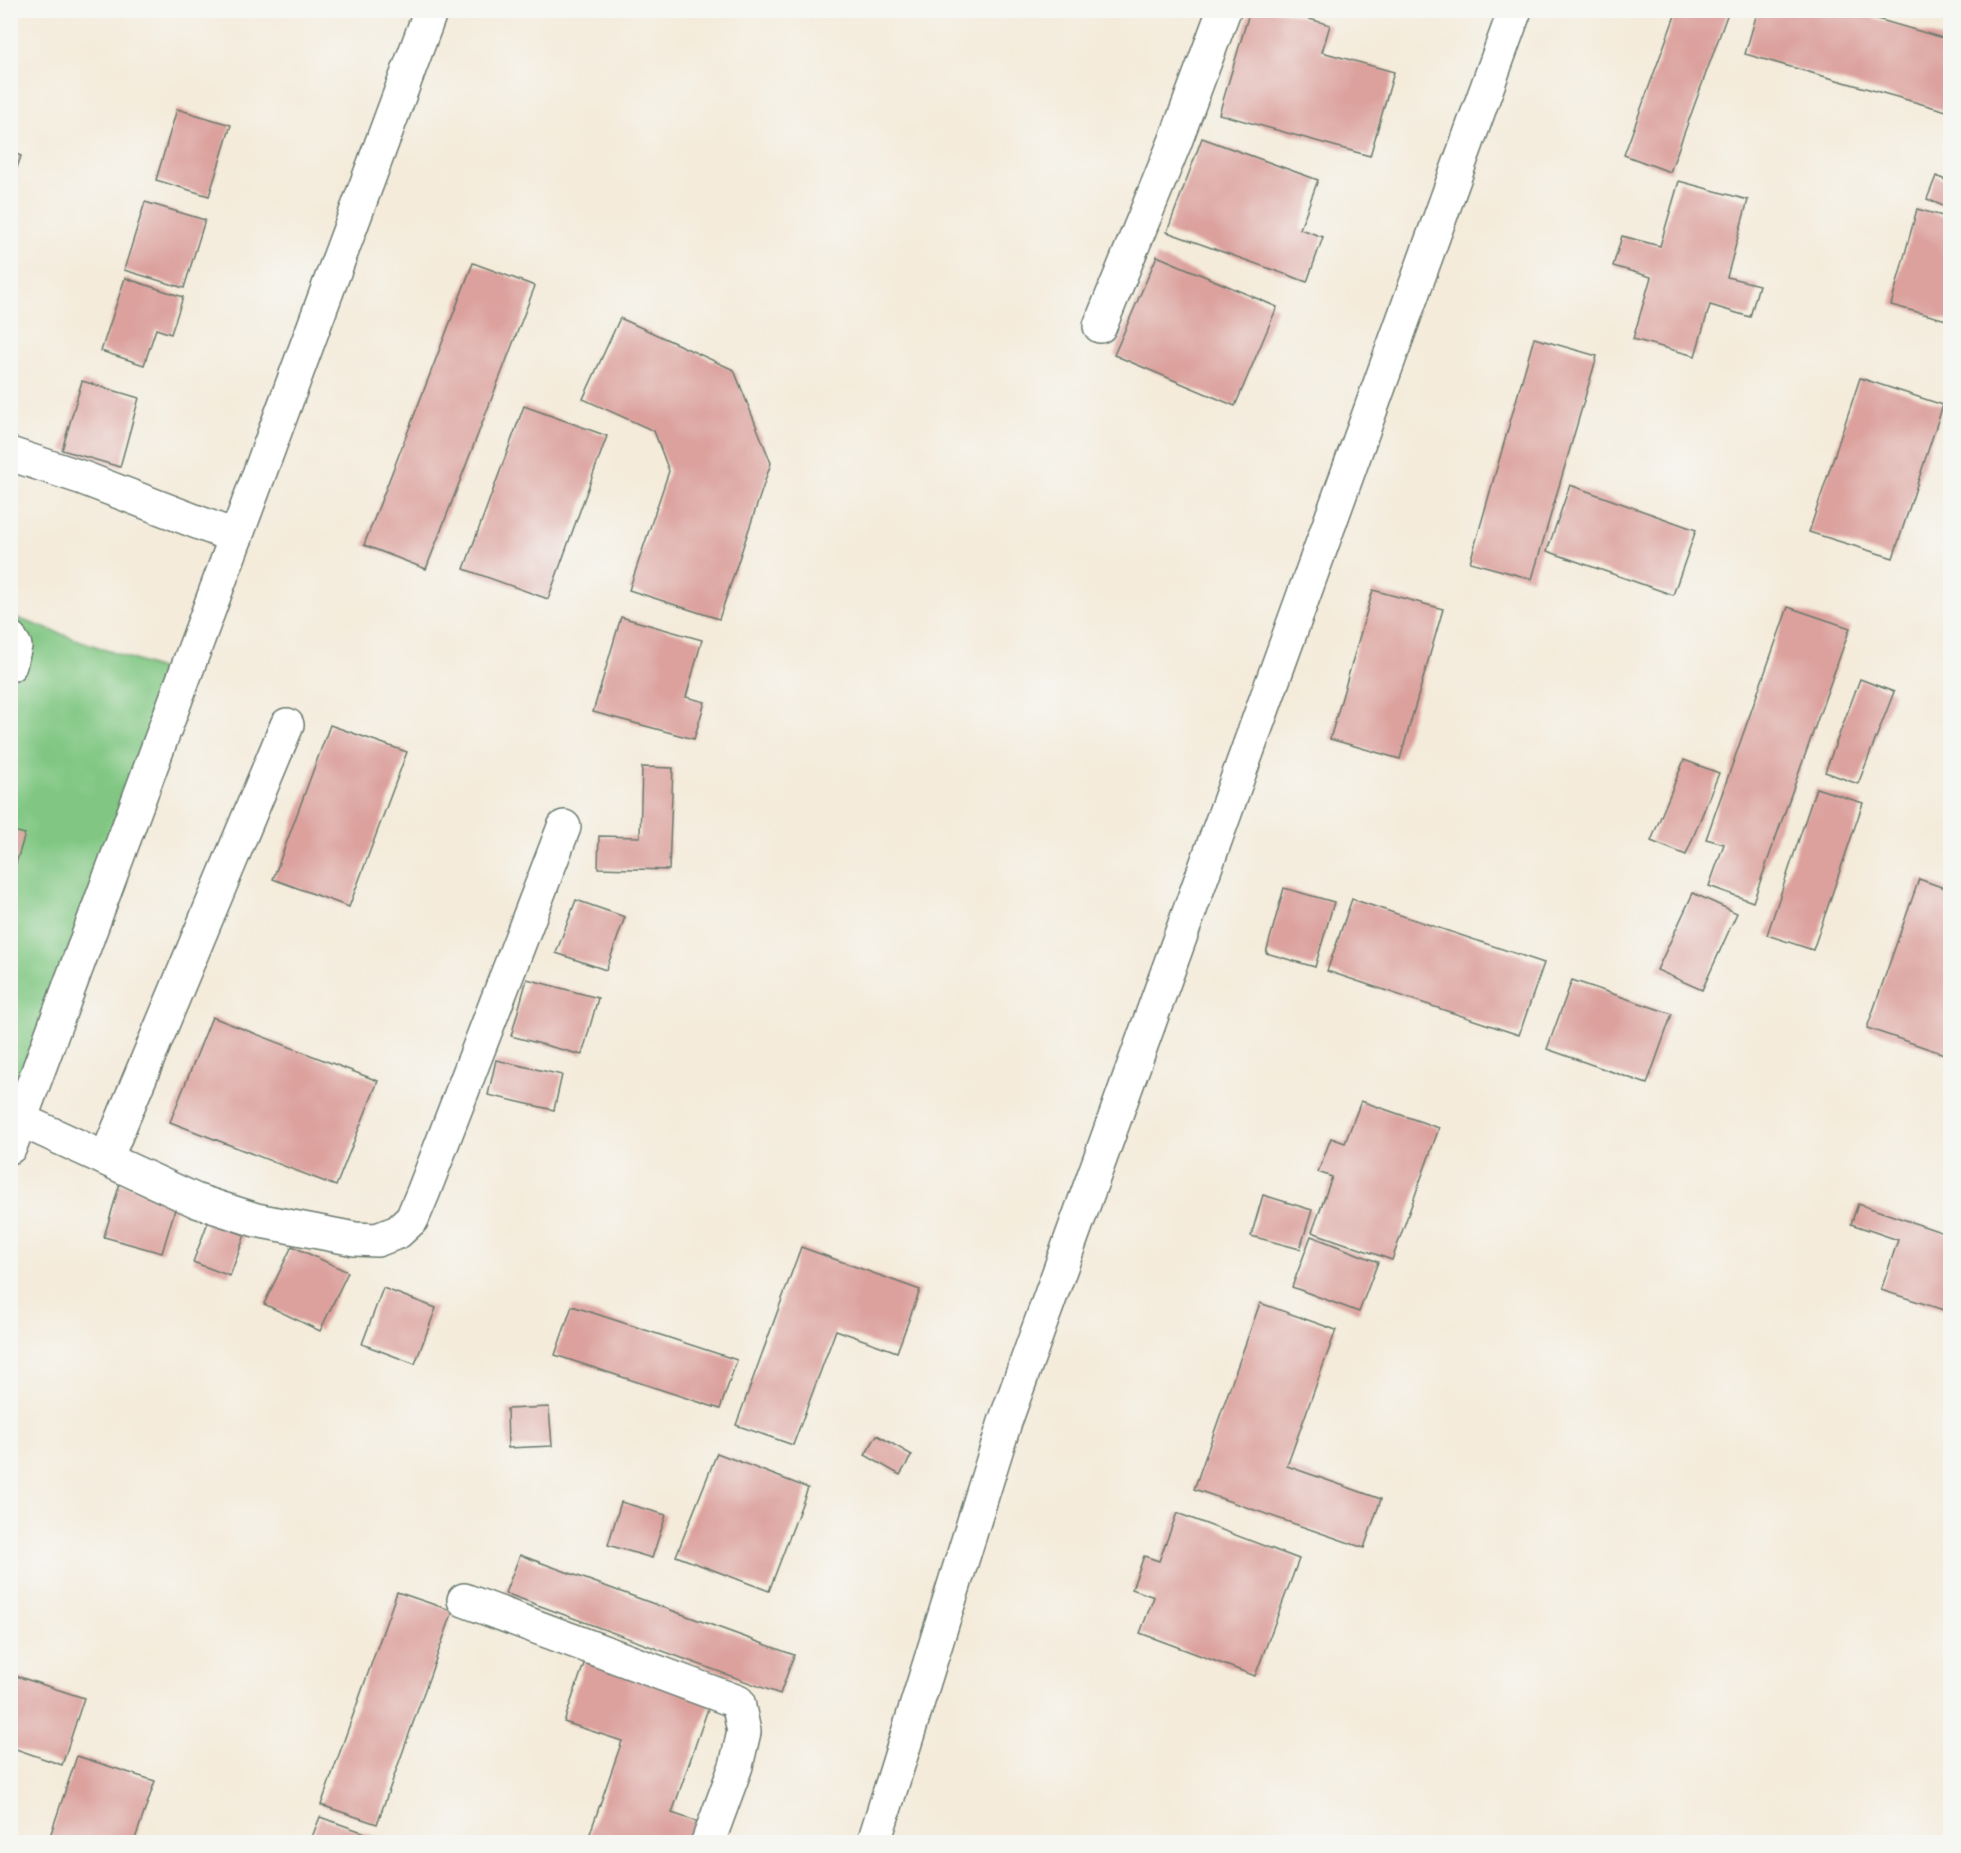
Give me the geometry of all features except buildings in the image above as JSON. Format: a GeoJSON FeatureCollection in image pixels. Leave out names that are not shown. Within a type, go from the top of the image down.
{"type":"FeatureCollection","features":[{"type":"Feature","properties":{"kind":"street"},"geometry":{"type":"LineString","coordinates":[[431,10],[16,1133],[106,1159],[196,1201],[256,1220],[355,1239],[377,1240],[398,1232],[412,1219],[423,1193],[564,827]]}},
{"type":"Feature","properties":{"kind":"street"},"geometry":{"type":"LineString","coordinates":[[1100,326],[1175,142],[1224,10]]}},
{"type":"Feature","properties":{"kind":"street"},"geometry":{"type":"LineString","coordinates":[[874,1842],[1005,1422],[1515,10]]}},
{"type":"Feature","properties":{"kind":"street"},"geometry":{"type":"LineString","coordinates":[[10,454],[83,478],[236,537]]}},
{"type":"Feature","properties":{"kind":"street"},"geometry":{"type":"LineString","coordinates":[[10,638],[15,646],[10,665]]}},
{"type":"Feature","properties":{"kind":"street"},"geometry":{"type":"LineString","coordinates":[[106,1159],[287,725]]}},
{"type":"Feature","properties":{"kind":"street"},"geometry":{"type":"LineString","coordinates":[[464,1600],[738,1702],[744,1732],[736,1766],[708,1842]]}},
{"type":"Feature","properties":{"kind":"green space"},"geometry":{"type":"Polygon","coordinates":[[[11,616],[171,673],[11,1103],[11,616]]]}}]}
